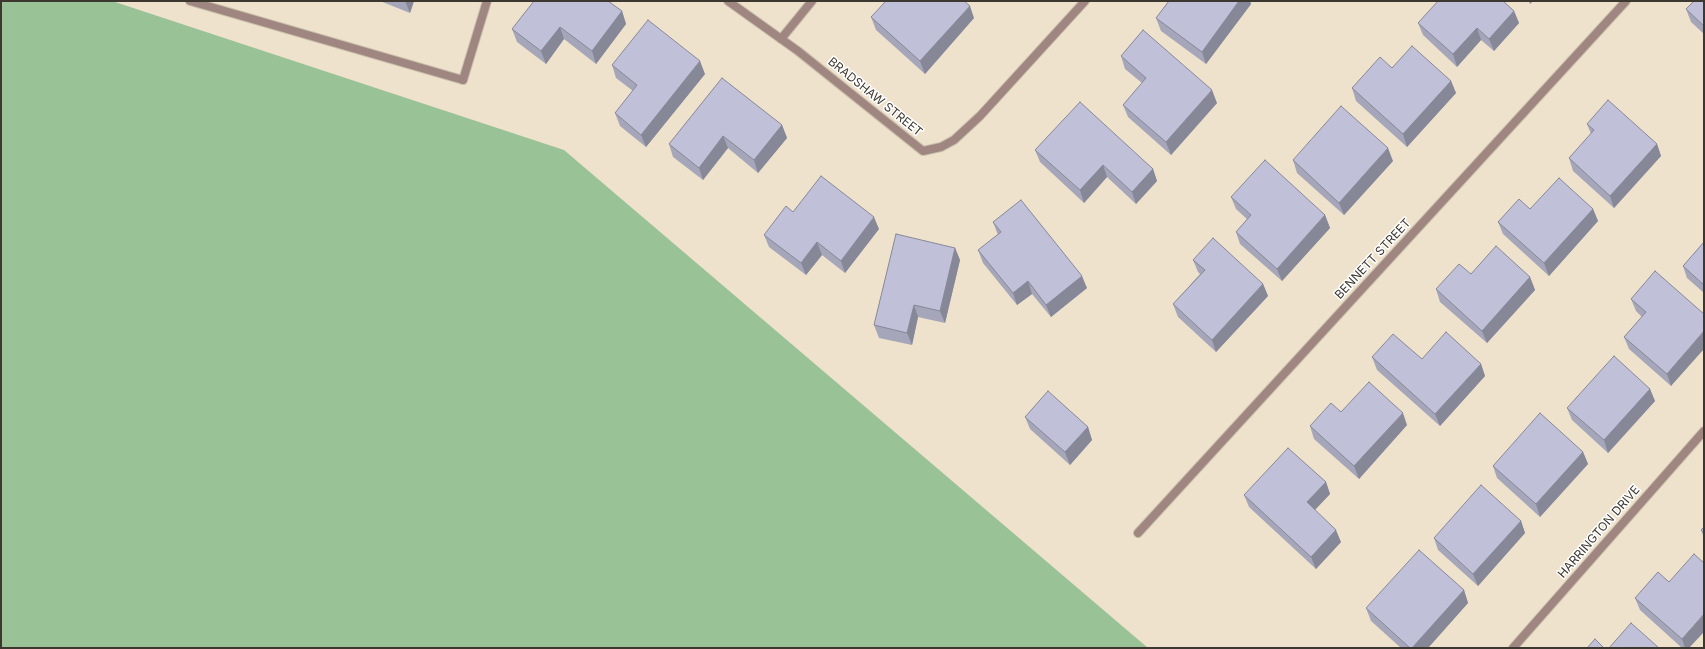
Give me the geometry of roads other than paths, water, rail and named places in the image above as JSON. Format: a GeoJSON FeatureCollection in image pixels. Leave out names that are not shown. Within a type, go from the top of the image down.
{"type":"FeatureCollection","features":[{"type":"Feature","properties":{"kind":"street"},"geometry":{"type":"LineString","coordinates":[[190,1],[463,80],[487,1]]}},
{"type":"Feature","properties":{"kind":"street","name":"BRADSHAW STREET"},"geometry":{"type":"LineString","coordinates":[[728,1],[781,39],[923,151],[941,148],[954,140],[980,116],[1085,1]]}},
{"type":"Feature","properties":{"kind":"street"},"geometry":{"type":"LineString","coordinates":[[781,39],[812,1]]}},
{"type":"Feature","properties":{"kind":"street","name":"BENNETT STREET"},"geometry":{"type":"LineString","coordinates":[[1138,533],[1626,1]]}},
{"type":"Feature","properties":{"kind":"street","name":"HARRINGTON DRIVE"},"geometry":{"type":"LineString","coordinates":[[1513,648],[1704,431]]}}]}
